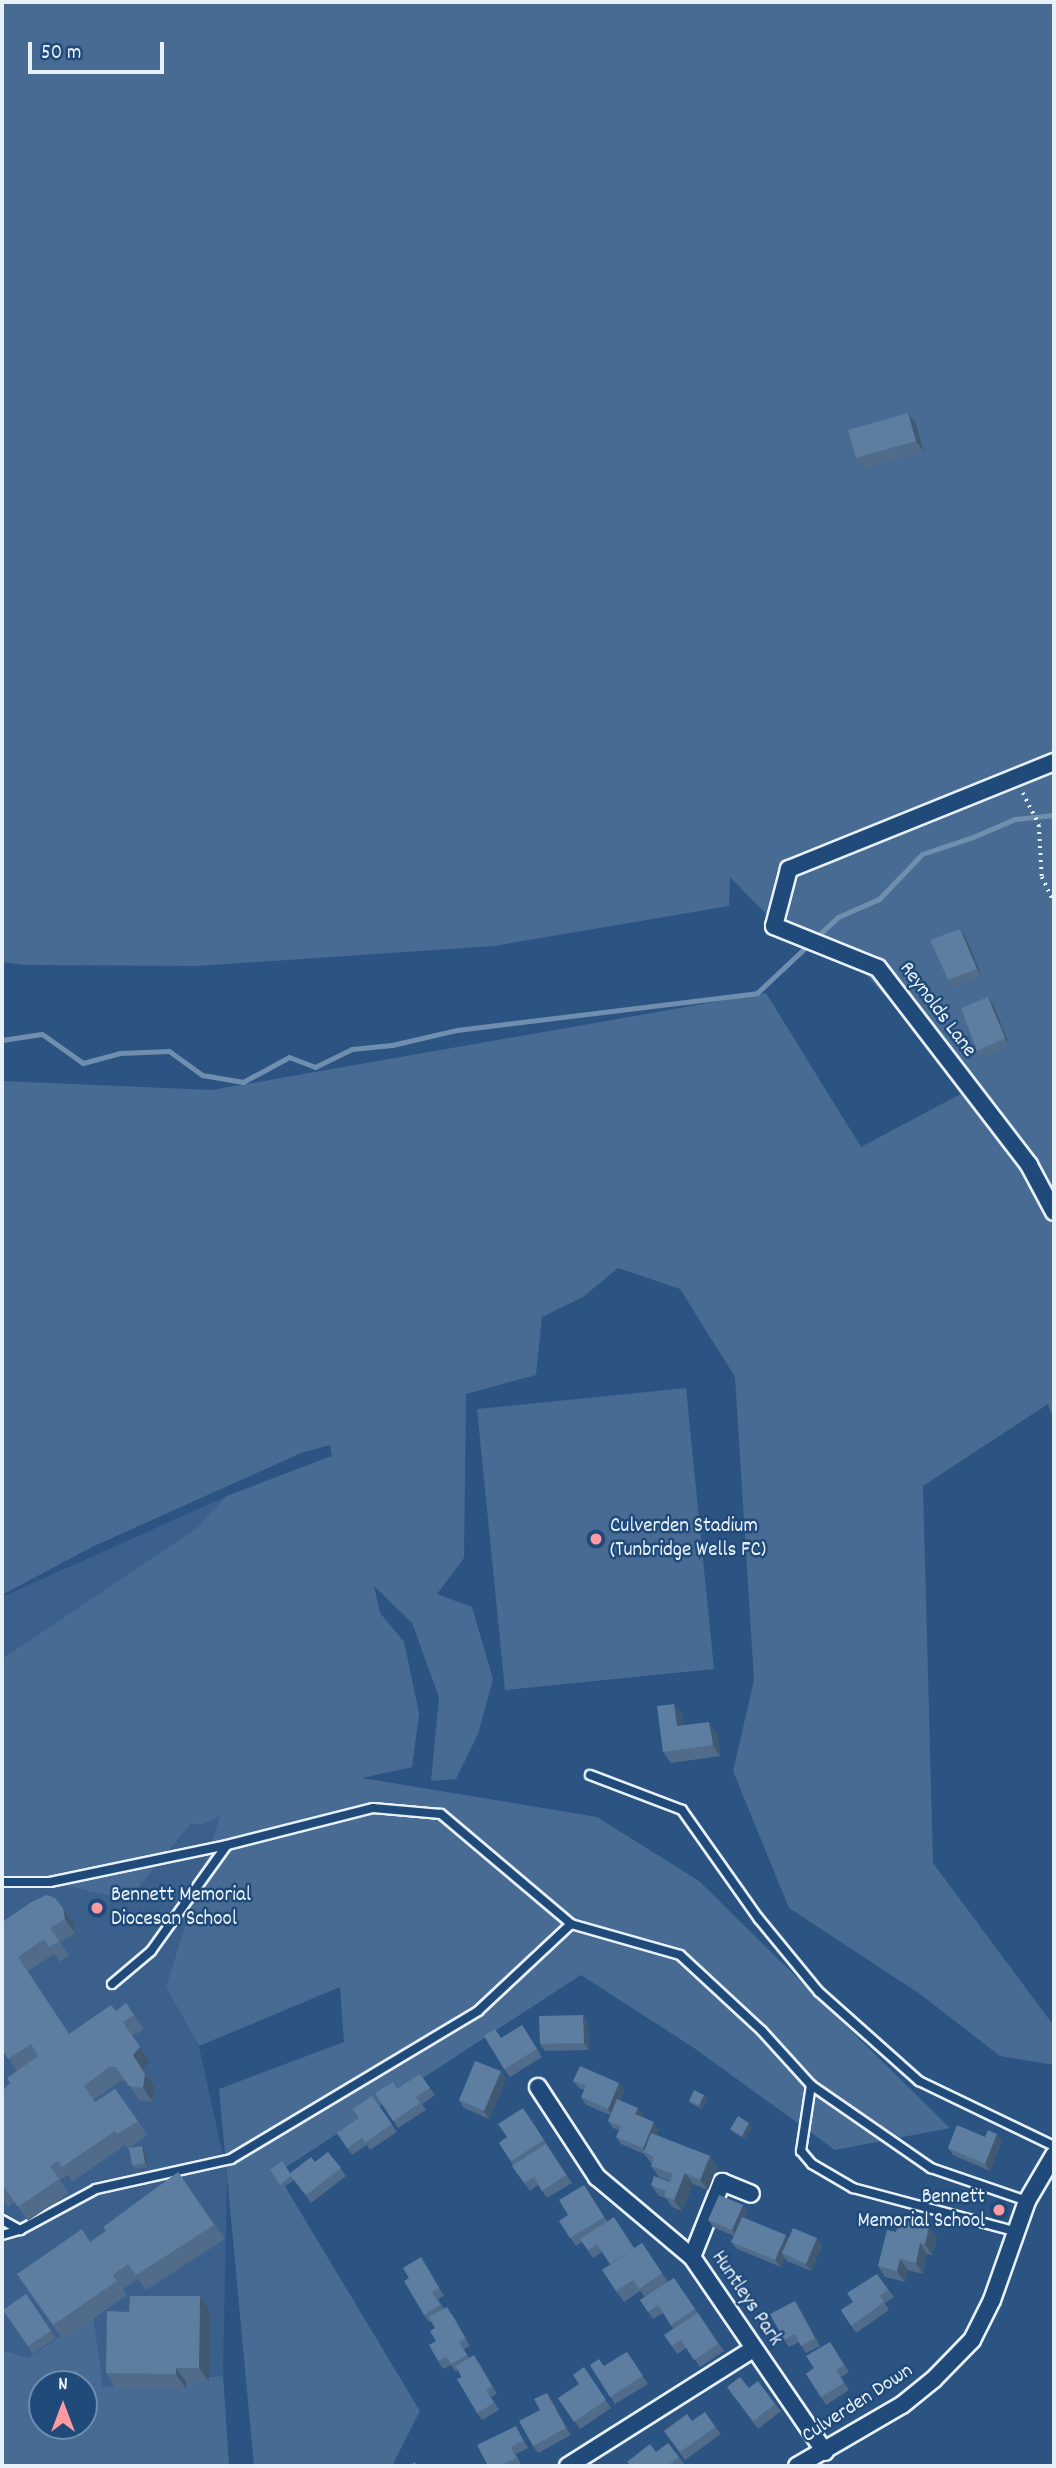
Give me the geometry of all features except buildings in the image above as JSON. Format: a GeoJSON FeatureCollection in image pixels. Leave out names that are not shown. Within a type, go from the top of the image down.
{"type":"FeatureCollection","features":[{"type":"Feature","properties":{"kind":"street","name":"Reynolds Lane"},"geometry":{"type":"LineString","coordinates":[[1054,762],[789,869],[774,926],[878,968],[1029,1165],[1054,1212]]}},
{"type":"Feature","properties":{"kind":"street","name":"Huntleys Park"},"geometry":{"type":"LineString","coordinates":[[538,2087],[597,2177],[692,2257],[825,2452]]}},
{"type":"Feature","properties":{"kind":"street","name":"Culverden Down"},"geometry":{"type":"LineString","coordinates":[[797,2466],[902,2405],[962,2352],[980,2328],[1014,2231],[1054,2155]]}},
{"type":"Feature","properties":{"kind":"street"},"geometry":{"type":"LineString","coordinates":[[692,2257],[722,2182],[751,2194]]}},
{"type":"Feature","properties":{"kind":"street"},"geometry":{"type":"LineString","coordinates":[[568,2466],[753,2349]]}},
{"type":"Feature","properties":{"kind":"lane"},"geometry":{"type":"LineString","coordinates":[[590,1775],[682,1810],[759,1919],[819,1992],[919,2081],[1054,2146]]}},
{"type":"Feature","properties":{"kind":"lane"},"geometry":{"type":"LineString","coordinates":[[2,1882],[50,1882],[227,1845],[373,1808],[441,1814],[571,1924],[680,1955],[762,2031],[811,2085],[930,2168],[1027,2202]]}},
{"type":"Feature","properties":{"kind":"lane"},"geometry":{"type":"LineString","coordinates":[[112,1984],[151,1951],[227,1845]]}},
{"type":"Feature","properties":{"kind":"lane"},"geometry":{"type":"LineString","coordinates":[[2,2235],[20,2230],[96,2189],[232,2158],[478,2011],[571,1924]]}},
{"type":"Feature","properties":{"kind":"lane"},"geometry":{"type":"LineString","coordinates":[[811,2085],[801,2151],[812,2164],[853,2188],[1014,2231]]}},
{"type":"Feature","properties":{"kind":"lane"},"geometry":{"type":"LineString","coordinates":[[2,2220],[20,2230]]}},
{"type":"Feature","properties":{"kind":"path"},"geometry":{"type":"LineString","coordinates":[[1032,809],[1039,825],[1042,877],[1054,902]]}},
{"type":"Feature","properties":{"kind":"shaded area"},"geometry":{"type":"Polygon","coordinates":[[[2,2],[1054,2],[1054,1422],[1048,1404],[923,1486],[933,1863],[1054,2026],[1054,2065],[1000,2056],[920,1994],[789,1908],[733,1771],[754,1680],[735,1377],[680,1289],[618,1268],[583,1297],[542,1317],[536,1375],[466,1394],[464,1558],[437,1594],[472,1607],[493,1679],[478,1734],[456,1779],[431,1781],[439,1697],[412,1623],[374,1586],[380,1613],[404,1642],[419,1713],[412,1767],[362,1778],[597,1817],[699,1881],[950,2128],[835,2150],[694,2048],[581,1975],[277,2173],[420,2411],[392,2466],[254,2466],[219,2089],[344,2042],[340,1987],[199,2046],[166,1987],[220,1816],[200,1825],[191,1823],[128,1900],[34,1878],[2,1882],[2,1659],[197,1528],[227,1496],[332,1456],[330,1445],[301,1453],[92,1547],[2,1595],[2,1081],[212,1090],[766,993],[861,1147],[970,1089],[850,957],[782,930],[730,877],[729,906],[494,946],[197,966],[25,965],[2,962],[2,2]]]}},
{"type":"Feature","properties":{"kind":"shaded area","name":"Culverden Stadium (Tunbridge Wells FC)"},"geometry":{"type":"Polygon","coordinates":[[[686,1388],[714,1669],[505,1690],[477,1409],[686,1388]]]}},
{"type":"Feature","properties":{"kind":"shaded area","name":"Bennett Memorial Diocesan School"},"geometry":{"type":"Polygon","coordinates":[[[344,1451],[380,1613],[404,1642],[419,1713],[412,1767],[261,1799],[166,1986],[199,2046],[227,2175],[223,2376],[229,2466],[2,2466],[2,1597],[227,1496],[344,1451]]]}},
{"type":"Feature","properties":{"kind":"shaded area"},"geometry":{"type":"Polygon","coordinates":[[[93,2315],[103,2387],[223,2376],[229,2466],[2,2466],[2,2350],[28,2358],[93,2315]]]}},
{"type":"Feature","properties":{"kind":"waterway"},"geometry":{"type":"LineString","coordinates":[[2,1040],[42,1034],[83,1063],[120,1053],[169,1051],[202,1075],[243,1082],[289,1057],[315,1067],[352,1049],[392,1045],[457,1030],[757,993],[838,917],[879,899],[922,854],[1015,819],[1054,815]]}},
{"type":"Feature","properties":{"kind":"place","name":"Culverden Stadium (Tunbridge Wells FC)"},"geometry":{"type":"Point","coordinates":[596,1539]}},
{"type":"Feature","properties":{"kind":"place","name":"Bennett Memorial Diocesan School"},"geometry":{"type":"Point","coordinates":[97,1908]}},
{"type":"Feature","properties":{"kind":"place","name":"Bennett Memorial School"},"geometry":{"type":"Point","coordinates":[999,2210]}}]}
